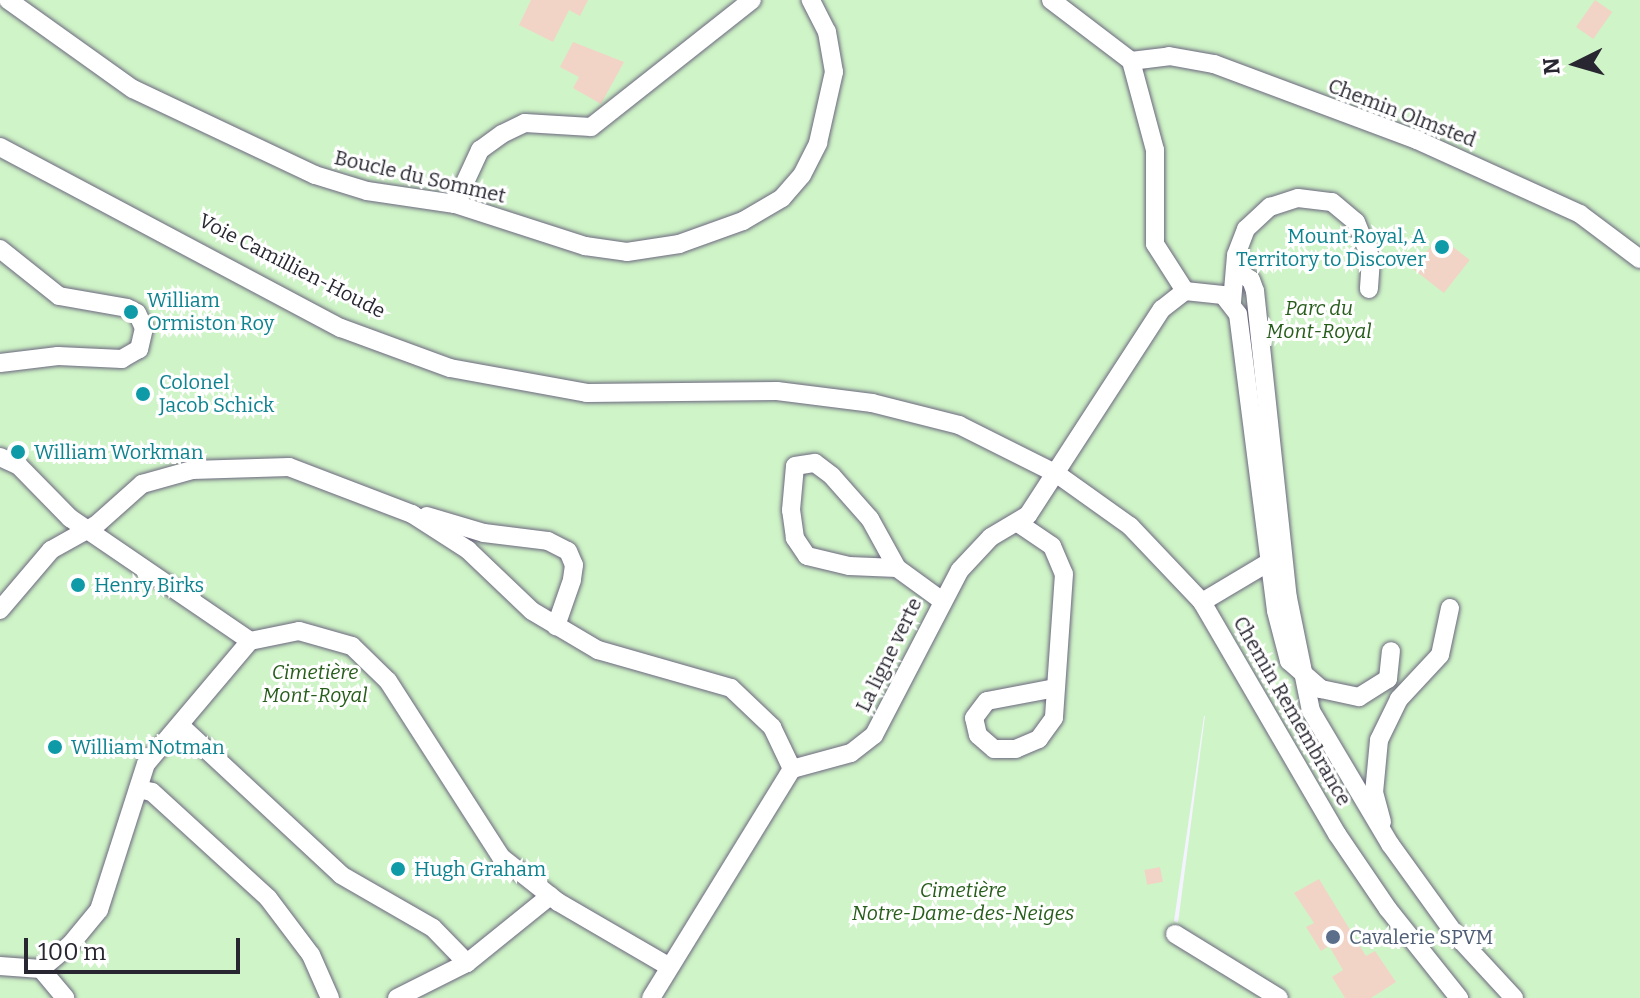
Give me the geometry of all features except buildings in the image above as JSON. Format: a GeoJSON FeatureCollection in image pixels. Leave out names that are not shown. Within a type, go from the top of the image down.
{"type":"FeatureCollection","features":[{"type":"Feature","properties":{"kind":"street","name":"Boucle du Sommet"},"geometry":{"type":"LineString","coordinates":[[8,0],[133,89],[276,159],[367,191],[455,204],[585,246],[627,252],[679,244],[767,208],[802,175],[825,119],[834,72],[832,49],[811,0]]}},
{"type":"Feature","properties":{"kind":"street"},"geometry":{"type":"LineString","coordinates":[[455,204],[480,150],[502,134],[525,123],[591,127],[752,0]]}},
{"type":"Feature","properties":{"kind":"street"},"geometry":{"type":"LineString","coordinates":[[1051,0],[1131,61],[1155,150],[1155,244],[1185,291],[1213,292],[1232,302]]}},
{"type":"Feature","properties":{"kind":"street","name":"Chemin Olmsted"},"geometry":{"type":"LineString","coordinates":[[1131,61],[1169,56],[1214,64],[1417,140],[1569,208],[1640,259]]}},
{"type":"Feature","properties":{"kind":"street","name":"Voie Camillien-Houde"},"geometry":{"type":"LineString","coordinates":[[0,138],[340,319],[457,362],[513,376],[616,388],[822,387],[923,407],[1057,474]]}},
{"type":"Feature","properties":{"kind":"street","name":"Voie Camillien-Houde"},"geometry":{"type":"LineString","coordinates":[[0,147],[341,328],[450,368],[587,393],[808,393],[895,407],[959,425]]}},
{"type":"Feature","properties":{"kind":"street"},"geometry":{"type":"LineString","coordinates":[[1369,289],[1371,259],[1362,232],[1341,207],[1325,199],[1290,199],[1260,214],[1242,237],[1232,302],[1244,342],[1269,562],[1285,650],[1308,681],[1332,694],[1368,695],[1393,671],[1391,651]]}},
{"type":"Feature","properties":{"kind":"street"},"geometry":{"type":"LineString","coordinates":[[0,249],[59,296],[127,308],[137,313],[144,328],[139,349],[122,359],[58,356],[0,363]]}},
{"type":"Feature","properties":{"kind":"street"},"geometry":{"type":"LineString","coordinates":[[1235,269],[1251,280],[1255,291],[1288,598],[1308,681],[1311,711],[1390,844],[1455,934],[1514,998]]}},
{"type":"Feature","properties":{"kind":"street","name":"La ligne verte"},"geometry":{"type":"LineString","coordinates":[[792,769],[865,746],[941,600],[978,548],[1018,523],[1057,474],[1162,309],[1185,291]]}},
{"type":"Feature","properties":{"kind":"street"},"geometry":{"type":"LineString","coordinates":[[0,457],[19,466],[88,530],[250,641]]}},
{"type":"Feature","properties":{"kind":"street"},"geometry":{"type":"LineString","coordinates":[[897,568],[849,566],[807,556],[795,538],[791,510],[795,466],[815,463],[832,476],[870,519],[897,568],[941,600]]}},
{"type":"Feature","properties":{"kind":"street"},"geometry":{"type":"LineString","coordinates":[[0,610],[51,550],[88,530],[142,484],[167,475],[245,465],[307,471],[412,514],[484,533],[548,541],[568,551],[574,565],[572,580],[556,626]]}},
{"type":"Feature","properties":{"kind":"street","name":"Chemin Remembrance"},"geometry":{"type":"LineString","coordinates":[[1057,474],[1130,526],[1202,602],[1337,834],[1388,909],[1459,998]]}},
{"type":"Feature","properties":{"kind":"street"},"geometry":{"type":"LineString","coordinates":[[412,514],[468,550],[532,611],[556,626],[631,662],[731,688],[772,727],[792,769],[767,817],[668,966],[651,998]]}},
{"type":"Feature","properties":{"kind":"street"},"geometry":{"type":"LineString","coordinates":[[1018,523],[1052,546],[1064,574],[1055,688],[1052,725],[1039,739],[1005,750],[985,744],[978,735],[974,718],[987,701],[1055,688]]}},
{"type":"Feature","properties":{"kind":"street"},"geometry":{"type":"LineString","coordinates":[[1202,602],[1269,562]]}},
{"type":"Feature","properties":{"kind":"street"},"geometry":{"type":"LineString","coordinates":[[1390,844],[1374,793],[1379,740],[1399,699],[1440,655],[1450,608]]}},
{"type":"Feature","properties":{"kind":"street"},"geometry":{"type":"LineString","coordinates":[[41,969],[99,910],[146,764],[182,727],[250,641],[299,631],[352,646],[405,703],[488,842],[550,896],[668,966]]}},
{"type":"Feature","properties":{"kind":"street"},"geometry":{"type":"LineString","coordinates":[[182,727],[341,875],[433,928],[467,963]]}},
{"type":"Feature","properties":{"kind":"street"},"geometry":{"type":"LineString","coordinates":[[138,789],[152,792],[268,898],[311,955],[330,998]]}},
{"type":"Feature","properties":{"kind":"street"},"geometry":{"type":"LineString","coordinates":[[397,998],[467,963],[550,896]]}},
{"type":"Feature","properties":{"kind":"street"},"geometry":{"type":"LineString","coordinates":[[1175,934],[1279,998]]}},
{"type":"Feature","properties":{"kind":"street"},"geometry":{"type":"LineString","coordinates":[[0,966],[41,969],[65,998]]}},
{"type":"Feature","properties":{"kind":"green space"},"geometry":{"type":"Polygon","coordinates":[[[0,0],[1640,0],[1640,998],[0,998],[0,0]],[[1205,716],[1174,921],[1178,923],[1205,716]]]}},
{"type":"Feature","properties":{"kind":"place","name":"Mount Royal, A Territory to Discover"},"geometry":{"type":"Point","coordinates":[1442,247]}},
{"type":"Feature","properties":{"kind":"place","name":"William Ormiston Roy"},"geometry":{"type":"Point","coordinates":[131,312]}},
{"type":"Feature","properties":{"kind":"place","name":"Colonel Jacob Schick"},"geometry":{"type":"Point","coordinates":[143,394]}},
{"type":"Feature","properties":{"kind":"place","name":"William Workman"},"geometry":{"type":"Point","coordinates":[18,452]}},
{"type":"Feature","properties":{"kind":"place","name":"Henry Birks"},"geometry":{"type":"Point","coordinates":[78,585]}},
{"type":"Feature","properties":{"kind":"place","name":"William Notman"},"geometry":{"type":"Point","coordinates":[55,747]}},
{"type":"Feature","properties":{"kind":"place","name":"Hugh Graham"},"geometry":{"type":"Point","coordinates":[398,869]}},
{"type":"Feature","properties":{"kind":"place","name":"Cavalerie SPVM"},"geometry":{"type":"Point","coordinates":[1333,937]}},
{"type":"Feature","properties":{"kind":"park label","name":"Parc du Mont-Royal"},"geometry":{"type":"Point","coordinates":[1319,320]}},
{"type":"Feature","properties":{"kind":"park label","name":"Cimetière Mont-Royal"},"geometry":{"type":"Point","coordinates":[315,684]}},
{"type":"Feature","properties":{"kind":"park label","name":"Cimetière Notre-Dame-des-Neiges"},"geometry":{"type":"Point","coordinates":[963,902]}}]}
